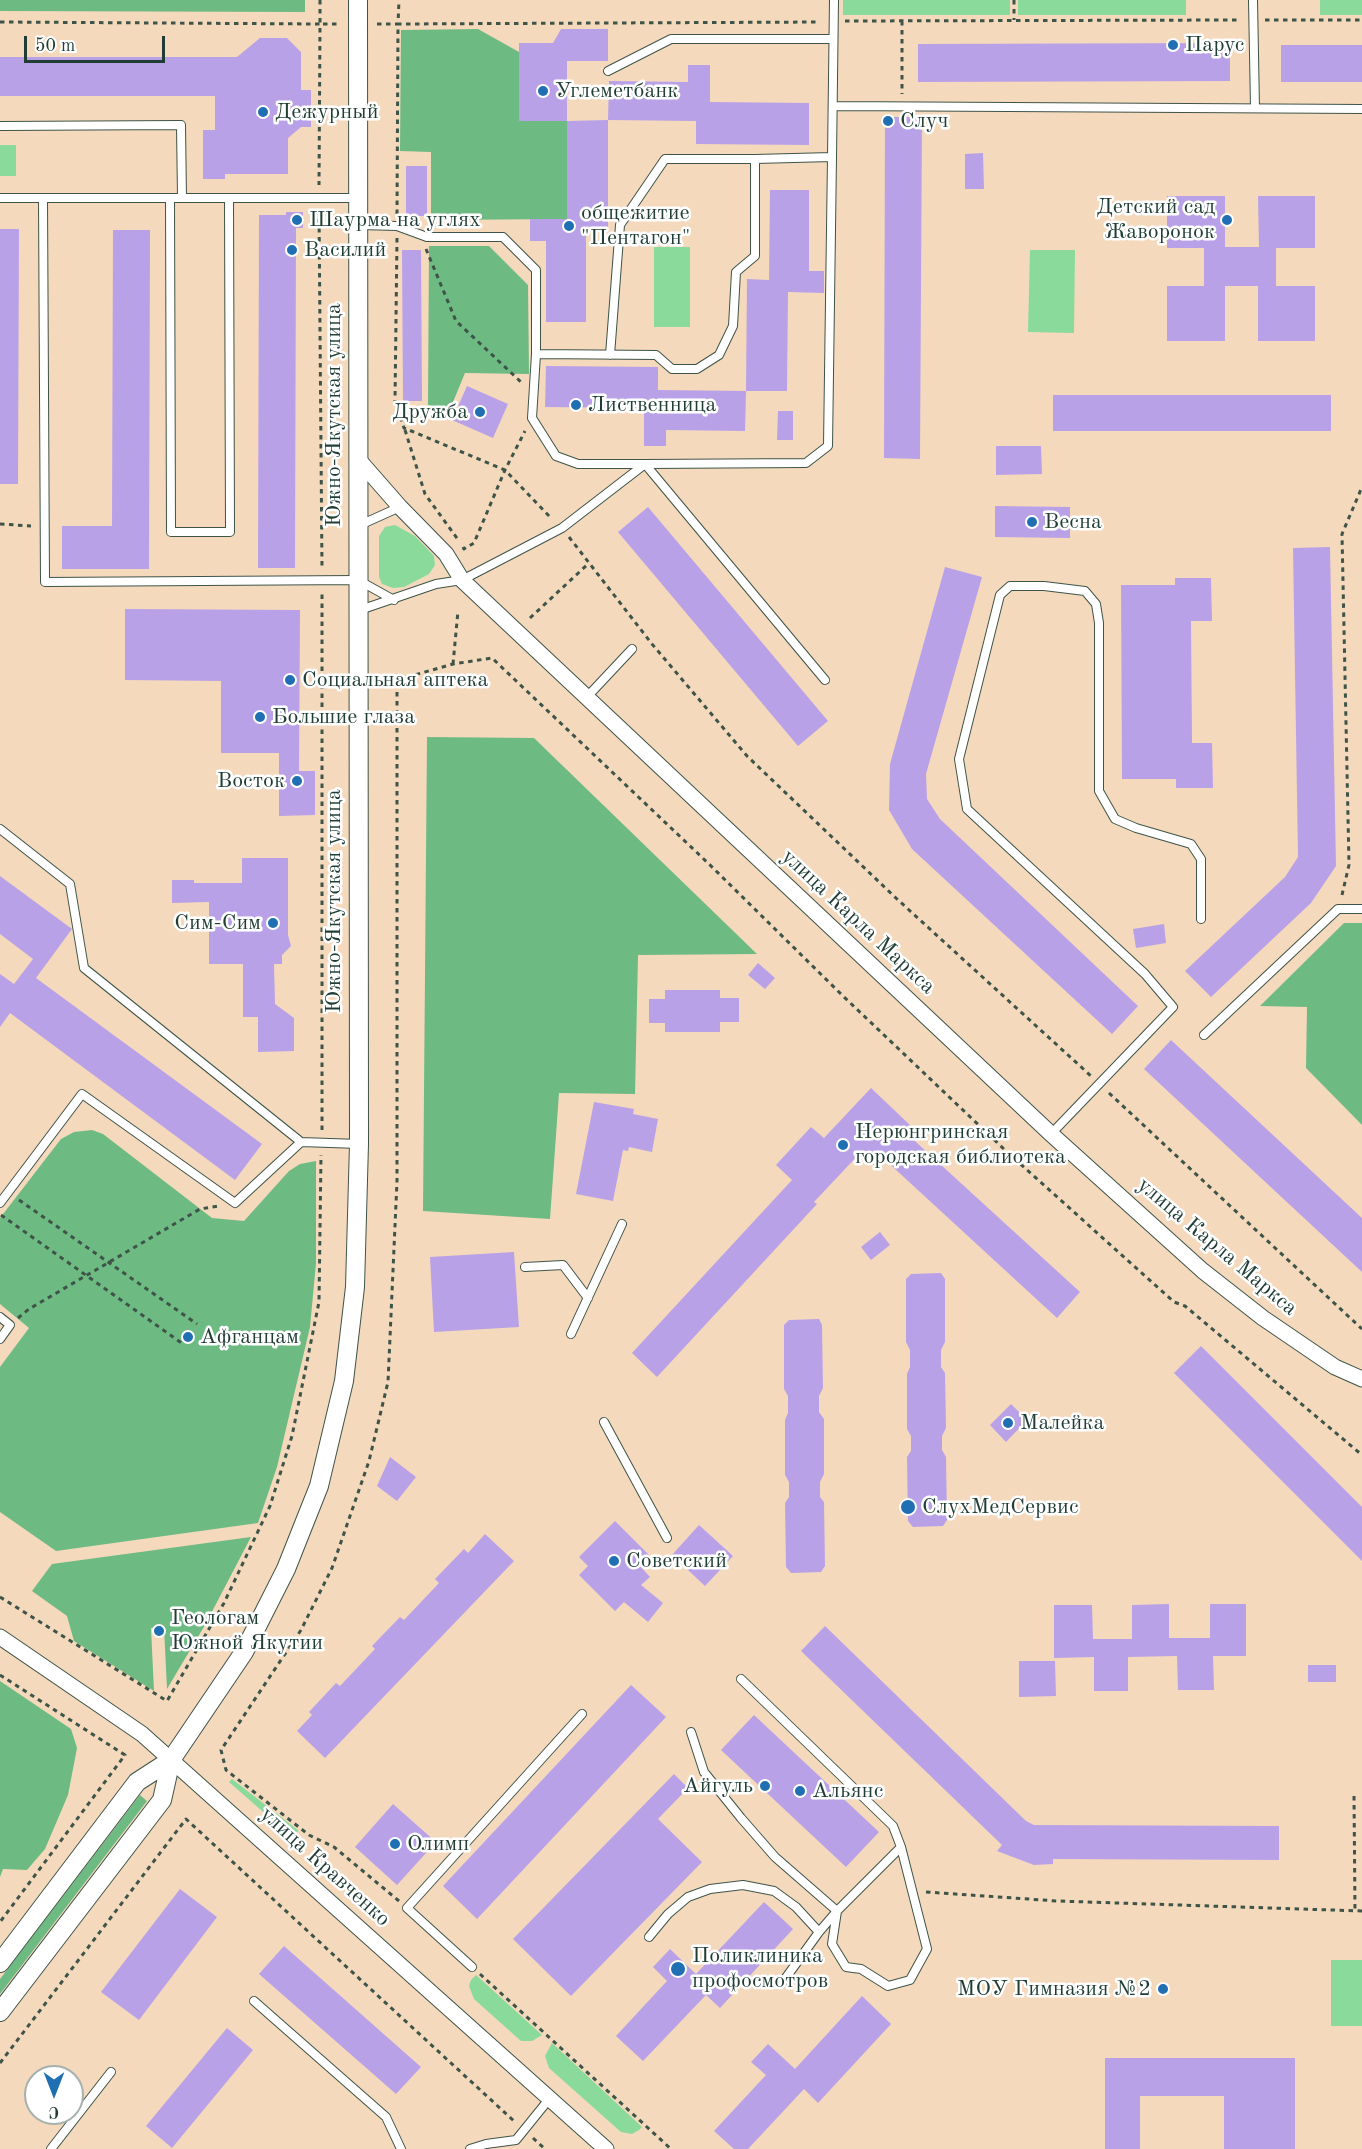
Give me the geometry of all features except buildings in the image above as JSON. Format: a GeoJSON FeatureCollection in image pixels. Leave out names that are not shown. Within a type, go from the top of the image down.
{"type":"FeatureCollection","features":[{"type":"Feature","properties":{"kind":"street","name":"Южно-Якутская улица"},"geometry":{"type":"LineString","coordinates":[[0,1964],[138,1782],[171,1760],[215,1698],[243,1652],[286,1569],[318,1486],[344,1381],[355,1287],[358,1144],[358,0]]}},
{"type":"Feature","properties":{"kind":"street","name":"улица Карла Маркса"},"geometry":{"type":"LineString","coordinates":[[358,459],[400,507],[446,554],[462,580],[1051,1134],[1203,1271],[1263,1318],[1335,1367],[1362,1379]]}},
{"type":"Feature","properties":{"kind":"street","name":"улица Кравченко"},"geometry":{"type":"LineString","coordinates":[[0,1637],[142,1734],[606,2149]]}},
{"type":"Feature","properties":{"kind":"street","name":"Южно-Якутская улица"},"geometry":{"type":"LineString","coordinates":[[0,2012],[162,1800],[171,1760]]}},
{"type":"Feature","properties":{"kind":"lane"},"geometry":{"type":"LineString","coordinates":[[358,225],[397,226],[427,237],[503,237],[536,270],[536,354],[532,418],[556,456],[578,464],[806,463],[828,446],[834,0]]}},
{"type":"Feature","properties":{"kind":"lane"},"geometry":{"type":"LineString","coordinates":[[1252,0],[1255,108]]}},
{"type":"Feature","properties":{"kind":"lane"},"geometry":{"type":"LineString","coordinates":[[608,71],[671,39],[833,39]]}},
{"type":"Feature","properties":{"kind":"lane"},"geometry":{"type":"LineString","coordinates":[[833,106],[1362,109]]}},
{"type":"Feature","properties":{"kind":"lane"},"geometry":{"type":"LineString","coordinates":[[0,126],[181,125],[182,198]]}},
{"type":"Feature","properties":{"kind":"lane"},"geometry":{"type":"LineString","coordinates":[[610,355],[620,225],[665,159],[832,157]]}},
{"type":"Feature","properties":{"kind":"lane"},"geometry":{"type":"LineString","coordinates":[[536,354],[656,355],[672,369],[697,369],[719,355],[733,326],[736,272],[754,256],[755,159]]}},
{"type":"Feature","properties":{"kind":"lane"},"geometry":{"type":"LineString","coordinates":[[0,198],[358,198]]}},
{"type":"Feature","properties":{"kind":"lane"},"geometry":{"type":"LineString","coordinates":[[43,198],[45,582],[358,580],[394,600]]}},
{"type":"Feature","properties":{"kind":"lane"},"geometry":{"type":"LineString","coordinates":[[170,198],[171,532],[230,532],[228,198]]}},
{"type":"Feature","properties":{"kind":"lane"},"geometry":{"type":"LineString","coordinates":[[358,611],[436,584],[462,580],[562,528],[645,464]]}},
{"type":"Feature","properties":{"kind":"lane"},"geometry":{"type":"LineString","coordinates":[[645,464],[825,680]]}},
{"type":"Feature","properties":{"kind":"lane"},"geometry":{"type":"LineString","coordinates":[[358,526],[400,507]]}},
{"type":"Feature","properties":{"kind":"lane"},"geometry":{"type":"LineString","coordinates":[[1051,1134],[1173,1006],[1144,974],[967,809],[959,759],[1000,595],[1010,586],[1044,586],[1085,591],[1096,604],[1099,791],[1115,819],[1136,828],[1191,844],[1201,859],[1201,919]]}},
{"type":"Feature","properties":{"kind":"lane"},"geometry":{"type":"LineString","coordinates":[[586,698],[632,649]]}},
{"type":"Feature","properties":{"kind":"lane"},"geometry":{"type":"LineString","coordinates":[[0,830],[70,884],[84,968],[301,1142],[358,1144]]}},
{"type":"Feature","properties":{"kind":"lane"},"geometry":{"type":"LineString","coordinates":[[1204,1035],[1338,909],[1362,909]]}},
{"type":"Feature","properties":{"kind":"lane"},"geometry":{"type":"LineString","coordinates":[[0,1203],[82,1094],[235,1203],[301,1142]]}},
{"type":"Feature","properties":{"kind":"lane"},"geometry":{"type":"LineString","coordinates":[[572,1334],[622,1224]]}},
{"type":"Feature","properties":{"kind":"lane"},"geometry":{"type":"LineString","coordinates":[[525,1267],[563,1264],[588,1298]]}},
{"type":"Feature","properties":{"kind":"lane"},"geometry":{"type":"LineString","coordinates":[[0,1317],[10,1325],[0,1339]]}},
{"type":"Feature","properties":{"kind":"lane"},"geometry":{"type":"LineString","coordinates":[[604,1422],[667,1538]]}},
{"type":"Feature","properties":{"kind":"lane"},"geometry":{"type":"LineString","coordinates":[[741,1679],[893,1827],[901,1846],[927,1949],[910,1980],[888,1986],[861,1969],[846,1967],[832,1944],[837,1911]]}},
{"type":"Feature","properties":{"kind":"lane"},"geometry":{"type":"LineString","coordinates":[[472,1967],[407,1908],[582,1714]]}},
{"type":"Feature","properties":{"kind":"lane"},"geometry":{"type":"LineString","coordinates":[[691,1732],[704,1772],[741,1818],[775,1857],[837,1911]]}},
{"type":"Feature","properties":{"kind":"lane"},"geometry":{"type":"LineString","coordinates":[[782,1983],[837,1911],[901,1846]]}},
{"type":"Feature","properties":{"kind":"lane"},"geometry":{"type":"LineString","coordinates":[[649,1937],[668,1914],[688,1897],[710,1889],[743,1885],[774,1891],[796,1907],[819,1932]]}},
{"type":"Feature","properties":{"kind":"lane"},"geometry":{"type":"LineString","coordinates":[[254,2001],[386,2117],[401,2149]]}},
{"type":"Feature","properties":{"kind":"lane"},"geometry":{"type":"LineString","coordinates":[[51,2149],[111,2072]]}},
{"type":"Feature","properties":{"kind":"lane"},"geometry":{"type":"LineString","coordinates":[[514,2149],[516,2140],[550,2098]]}},
{"type":"Feature","properties":{"kind":"lane"},"geometry":{"type":"LineString","coordinates":[[470,2149],[486,2144],[516,2140]]}},
{"type":"Feature","properties":{"kind":"path"},"geometry":{"type":"LineString","coordinates":[[0,1597],[167,1701],[224,1603],[270,1506],[292,1436],[319,1302],[322,1142],[323,678],[319,198],[320,0]]}},
{"type":"Feature","properties":{"kind":"path"},"geometry":{"type":"LineString","coordinates":[[378,24],[398,24],[399,0]]}},
{"type":"Feature","properties":{"kind":"path"},"geometry":{"type":"LineString","coordinates":[[1014,0],[1014,20]]}},
{"type":"Feature","properties":{"kind":"path"},"geometry":{"type":"LineString","coordinates":[[902,21],[902,107]]}},
{"type":"Feature","properties":{"kind":"path"},"geometry":{"type":"LineString","coordinates":[[0,22],[339,24]]}},
{"type":"Feature","properties":{"kind":"path"},"geometry":{"type":"LineString","coordinates":[[397,241],[407,241]]}},
{"type":"Feature","properties":{"kind":"path"},"geometry":{"type":"LineString","coordinates":[[423,247],[429,252],[456,321],[533,394]]}},
{"type":"Feature","properties":{"kind":"path"},"geometry":{"type":"LineString","coordinates":[[404,428],[425,494],[464,549],[474,543],[505,470],[532,418]]}},
{"type":"Feature","properties":{"kind":"path"},"geometry":{"type":"LineString","coordinates":[[1338,909],[1349,865],[1342,534],[1362,487]]}},
{"type":"Feature","properties":{"kind":"path"},"geometry":{"type":"LineString","coordinates":[[0,524],[45,528]]}},
{"type":"Feature","properties":{"kind":"path"},"geometry":{"type":"LineString","coordinates":[[530,618],[589,563]]}},
{"type":"Feature","properties":{"kind":"path"},"geometry":{"type":"LineString","coordinates":[[453,664],[458,611]]}},
{"type":"Feature","properties":{"kind":"path"},"geometry":{"type":"LineString","coordinates":[[407,1908],[334,1846],[309,1835],[226,1770],[221,1750],[302,1630],[332,1568],[369,1461],[388,1382],[397,1181],[397,680],[453,664],[492,658],[1006,1151],[1174,1302],[1185,1306],[1362,1455]]}},
{"type":"Feature","properties":{"kind":"path"},"geometry":{"type":"LineString","coordinates":[[8,1192],[197,1324]]}},
{"type":"Feature","properties":{"kind":"path"},"geometry":{"type":"LineString","coordinates":[[10,1325],[29,1309],[200,1209],[235,1203]]}},
{"type":"Feature","properties":{"kind":"path"},"geometry":{"type":"LineString","coordinates":[[0,1214],[183,1344]]}},
{"type":"Feature","properties":{"kind":"path"},"geometry":{"type":"LineString","coordinates":[[0,1675],[125,1755],[0,1922]]}},
{"type":"Feature","properties":{"kind":"path"},"geometry":{"type":"LineString","coordinates":[[1354,1796],[1355,1911]]}},
{"type":"Feature","properties":{"kind":"path"},"geometry":{"type":"LineString","coordinates":[[0,2063],[186,1819],[546,2149]]}},
{"type":"Feature","properties":{"kind":"path"},"geometry":{"type":"LineString","coordinates":[[913,1891],[1057,1901],[1362,1911]]}},
{"type":"Feature","properties":{"kind":"path"},"geometry":{"type":"LineString","coordinates":[[472,1967],[671,2149]]}},
{"type":"Feature","properties":{"kind":"green space"},"geometry":{"type":"Polygon","coordinates":[[[0,0],[305,0],[305,12],[0,11],[0,0]]]}},
{"type":"Feature","properties":{"kind":"green space"},"geometry":{"type":"Polygon","coordinates":[[[843,0],[1010,0],[1010,15],[843,15],[843,0]]]}},
{"type":"Feature","properties":{"kind":"green space"},"geometry":{"type":"Polygon","coordinates":[[[1018,0],[1186,0],[1186,15],[1018,15],[1018,0]]]}},
{"type":"Feature","properties":{"kind":"green space"},"geometry":{"type":"Polygon","coordinates":[[[1320,0],[1362,0],[1362,15],[1320,15],[1320,0]]]}},
{"type":"Feature","properties":{"kind":"green space"},"geometry":{"type":"Polygon","coordinates":[[[478,29],[519,52],[519,120],[567,121],[567,219],[431,220],[431,152],[400,151],[401,30],[478,29]]]}},
{"type":"Feature","properties":{"kind":"green space"},"geometry":{"type":"Polygon","coordinates":[[[0,145],[16,145],[16,176],[0,176],[0,145]]]}},
{"type":"Feature","properties":{"kind":"green space"},"geometry":{"type":"Polygon","coordinates":[[[429,246],[489,246],[528,285],[529,374],[465,373],[448,414],[428,405],[429,246]]]}},
{"type":"Feature","properties":{"kind":"green space"},"geometry":{"type":"Polygon","coordinates":[[[654,247],[690,247],[690,327],[654,327],[654,247]]]}},
{"type":"Feature","properties":{"kind":"green space"},"geometry":{"type":"Polygon","coordinates":[[[1030,250],[1075,250],[1074,333],[1028,332],[1030,250]]]}},
{"type":"Feature","properties":{"kind":"green space"},"geometry":{"type":"Polygon","coordinates":[[[395,525],[415,536],[434,556],[435,565],[429,574],[404,587],[393,588],[382,584],[379,577],[379,536],[385,527],[395,525]]]}},
{"type":"Feature","properties":{"kind":"green space"},"geometry":{"type":"Polygon","coordinates":[[[427,737],[534,738],[757,954],[638,955],[635,1094],[559,1093],[550,1219],[423,1211],[427,737]]]}},
{"type":"Feature","properties":{"kind":"green space"},"geometry":{"type":"Polygon","coordinates":[[[1344,923],[1362,923],[1362,1125],[1306,1068],[1307,1007],[1260,1006],[1344,923]]]}},
{"type":"Feature","properties":{"kind":"green space"},"geometry":{"type":"Polygon","coordinates":[[[92,1130],[103,1134],[212,1218],[244,1221],[289,1171],[300,1164],[316,1161],[316,1263],[310,1327],[277,1467],[258,1523],[56,1551],[0,1512],[0,1367],[29,1328],[0,1304],[0,1218],[61,1139],[74,1132],[92,1130]]]}},
{"type":"Feature","properties":{"kind":"green space"},"geometry":{"type":"Polygon","coordinates":[[[251,1537],[205,1625],[167,1689],[164,1627],[151,1628],[154,1691],[74,1641],[67,1616],[32,1591],[52,1564],[251,1537]]]}},
{"type":"Feature","properties":{"kind":"green space"},"geometry":{"type":"Polygon","coordinates":[[[0,1681],[71,1729],[77,1748],[68,1795],[45,1849],[27,1870],[3,1869],[0,1877],[0,1681]]]}},
{"type":"Feature","properties":{"kind":"green space"},"geometry":{"type":"Polygon","coordinates":[[[232,1779],[299,1831],[292,1833],[285,1831],[229,1782],[232,1779]]]}},
{"type":"Feature","properties":{"kind":"green space"},"geometry":{"type":"Polygon","coordinates":[[[140,1795],[147,1801],[0,1994],[0,1979],[140,1795]]]}},
{"type":"Feature","properties":{"kind":"green space"},"geometry":{"type":"Polygon","coordinates":[[[1331,1960],[1362,1960],[1362,2026],[1331,2026],[1331,1960]]]}},
{"type":"Feature","properties":{"kind":"green space"},"geometry":{"type":"Polygon","coordinates":[[[476,1975],[542,2035],[532,2041],[521,2041],[474,1999],[469,1986],[476,1975]]]}},
{"type":"Feature","properties":{"kind":"green space"},"geometry":{"type":"Polygon","coordinates":[[[552,2043],[642,2127],[632,2134],[621,2132],[549,2068],[545,2056],[552,2043]]]}},
{"type":"Feature","properties":{"kind":"place","name":"Парус"},"geometry":{"type":"Point","coordinates":[1173,45]}},
{"type":"Feature","properties":{"kind":"place","name":"Углеметбанк"},"geometry":{"type":"Point","coordinates":[543,91]}},
{"type":"Feature","properties":{"kind":"place","name":"Дежурный"},"geometry":{"type":"Point","coordinates":[263,112]}},
{"type":"Feature","properties":{"kind":"place","name":"Случ"},"geometry":{"type":"Point","coordinates":[888,121]}},
{"type":"Feature","properties":{"kind":"place","name":"Шаурма на углях"},"geometry":{"type":"Point","coordinates":[297,220]}},
{"type":"Feature","properties":{"kind":"place","name":"Детский сад Жаворонок"},"geometry":{"type":"Point","coordinates":[1227,220]}},
{"type":"Feature","properties":{"kind":"place","name":"общежитие \"Пентагон\""},"geometry":{"type":"Point","coordinates":[569,226]}},
{"type":"Feature","properties":{"kind":"place","name":"Василий"},"geometry":{"type":"Point","coordinates":[292,250]}},
{"type":"Feature","properties":{"kind":"place","name":"Лиственница"},"geometry":{"type":"Point","coordinates":[576,405]}},
{"type":"Feature","properties":{"kind":"place","name":"Дружба"},"geometry":{"type":"Point","coordinates":[480,412]}},
{"type":"Feature","properties":{"kind":"place","name":"Весна"},"geometry":{"type":"Point","coordinates":[1032,522]}},
{"type":"Feature","properties":{"kind":"place","name":"Социальная аптека"},"geometry":{"type":"Point","coordinates":[290,680]}},
{"type":"Feature","properties":{"kind":"place","name":"Большие глаза"},"geometry":{"type":"Point","coordinates":[260,717]}},
{"type":"Feature","properties":{"kind":"place","name":"Восток"},"geometry":{"type":"Point","coordinates":[297,781]}},
{"type":"Feature","properties":{"kind":"place","name":"Сим-Сим"},"geometry":{"type":"Point","coordinates":[273,923]}},
{"type":"Feature","properties":{"kind":"place","name":"Нерюнгринская городская библиотека"},"geometry":{"type":"Point","coordinates":[843,1145]}},
{"type":"Feature","properties":{"kind":"place","name":"Афганцам"},"geometry":{"type":"Point","coordinates":[188,1337]}},
{"type":"Feature","properties":{"kind":"place","name":"Малейка"},"geometry":{"type":"Point","coordinates":[1008,1423]}},
{"type":"Feature","properties":{"kind":"place","name":"СлухМедСервис"},"geometry":{"type":"Point","coordinates":[908,1507]}},
{"type":"Feature","properties":{"kind":"place","name":"Советский"},"geometry":{"type":"Point","coordinates":[614,1561]}},
{"type":"Feature","properties":{"kind":"place","name":"Геологам Южной Якутии"},"geometry":{"type":"Point","coordinates":[159,1631]}},
{"type":"Feature","properties":{"kind":"place","name":"Айгуль"},"geometry":{"type":"Point","coordinates":[765,1786]}},
{"type":"Feature","properties":{"kind":"place","name":"Альянс"},"geometry":{"type":"Point","coordinates":[800,1791]}},
{"type":"Feature","properties":{"kind":"place","name":"Олимп"},"geometry":{"type":"Point","coordinates":[395,1844]}},
{"type":"Feature","properties":{"kind":"place","name":"Поликлиника профосмотров"},"geometry":{"type":"Point","coordinates":[678,1969]}},
{"type":"Feature","properties":{"kind":"place","name":"МОУ Гимназия №2"},"geometry":{"type":"Point","coordinates":[1163,1989]}}]}
